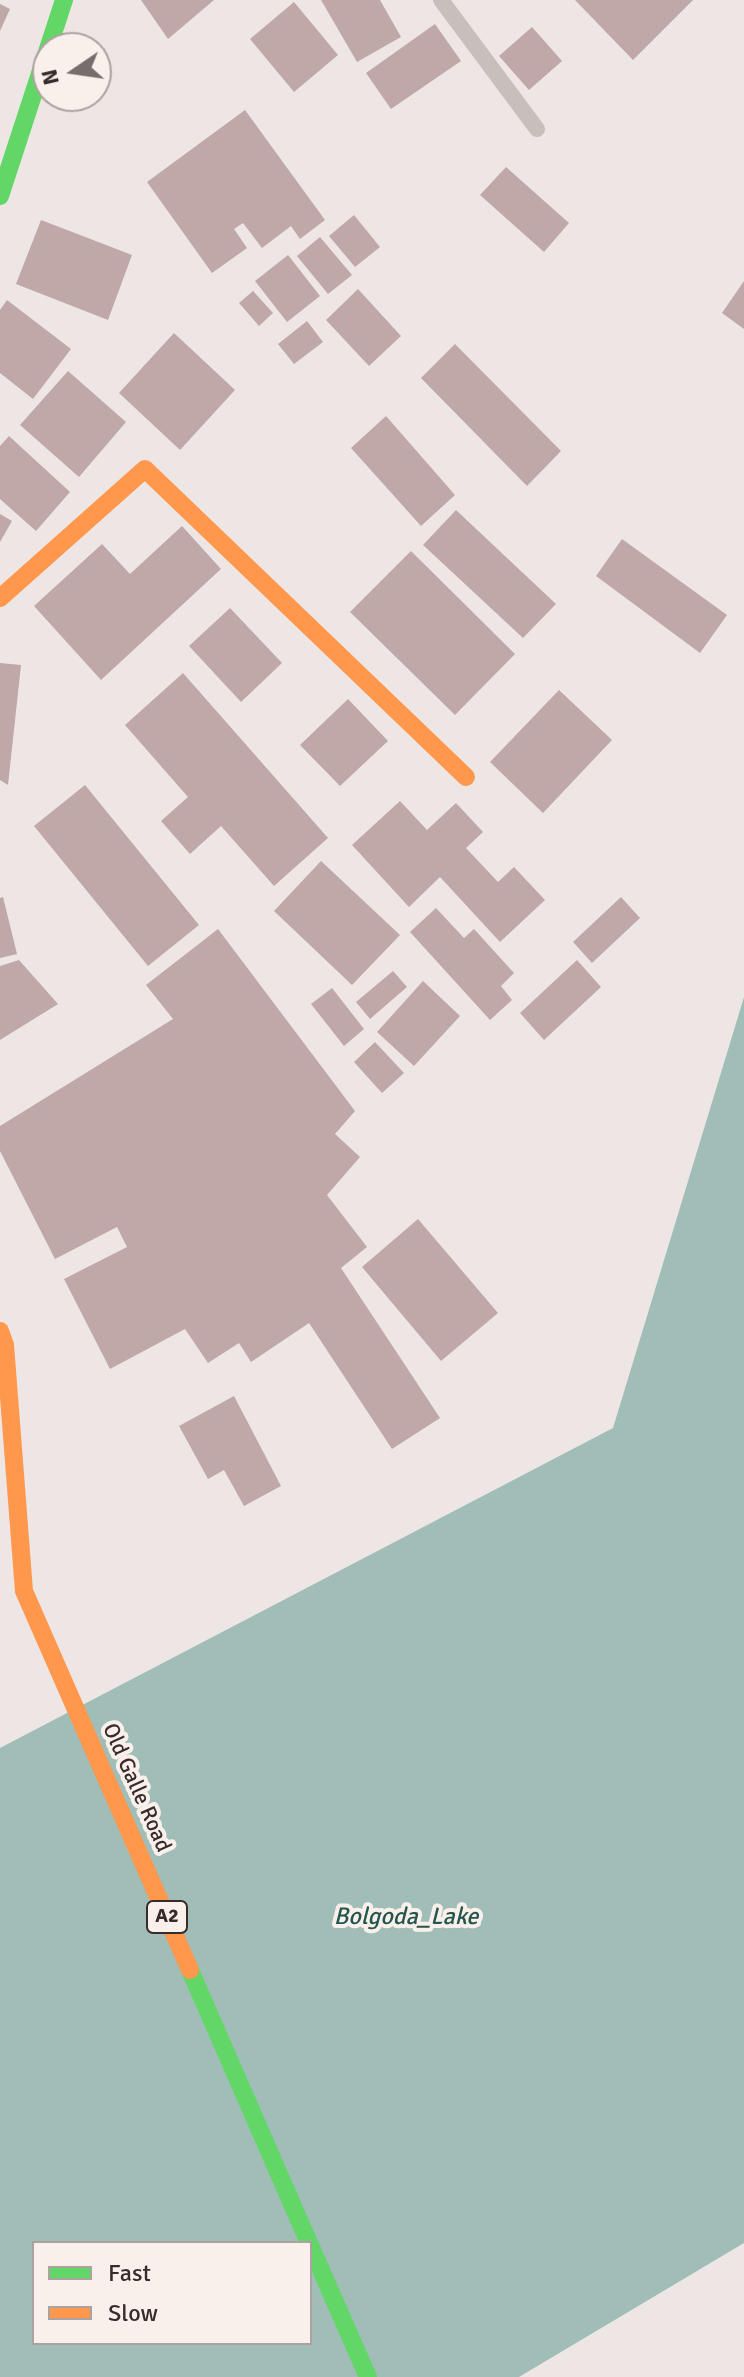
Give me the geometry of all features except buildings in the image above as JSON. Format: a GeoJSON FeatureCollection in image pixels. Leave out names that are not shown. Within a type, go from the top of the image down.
{"type":"FeatureCollection","features":[{"type":"Feature","properties":{"kind":"main road"},"geometry":{"type":"LineString","coordinates":[[0,196],[64,0]]}},
{"type":"Feature","properties":{"kind":"main road"},"geometry":{"type":"LineString","coordinates":[[0,598],[145,469],[466,777]]}},
{"type":"Feature","properties":{"kind":"main road","name":"Old Galle Road"},"geometry":{"type":"LineString","coordinates":[[0,1331],[5,1345],[24,1591],[309,2241]]}},
{"type":"Feature","properties":{"kind":"main road","name":"Old Galle Road"},"geometry":{"type":"LineString","coordinates":[[312,2249],[368,2377]]}},
{"type":"Feature","properties":{"kind":"lane"},"geometry":{"type":"LineString","coordinates":[[441,0],[537,129]]}},
{"type":"Feature","properties":{"kind":"water","name":"Bolgoda_Lake"},"geometry":{"type":"Polygon","coordinates":[[[744,997],[744,2243],[519,2377],[0,2377],[0,1748],[613,1428],[744,997]]]}},
{"type":"Feature","properties":{"kind":"traffic: fast"},"geometry":{"type":"LineString","coordinates":[[0,196],[64,0]]}},
{"type":"Feature","properties":{"kind":"traffic: fast"},"geometry":{"type":"LineString","coordinates":[[190,1970],[308,2241]]}},
{"type":"Feature","properties":{"kind":"traffic: fast"},"geometry":{"type":"LineString","coordinates":[[312,2250],[368,2377]]}},
{"type":"Feature","properties":{"kind":"traffic: slow"},"geometry":{"type":"LineString","coordinates":[[0,598],[145,469],[466,777]]}},
{"type":"Feature","properties":{"kind":"traffic: slow"},"geometry":{"type":"LineString","coordinates":[[0,1331],[5,1345],[24,1591],[190,1970]]}}]}
